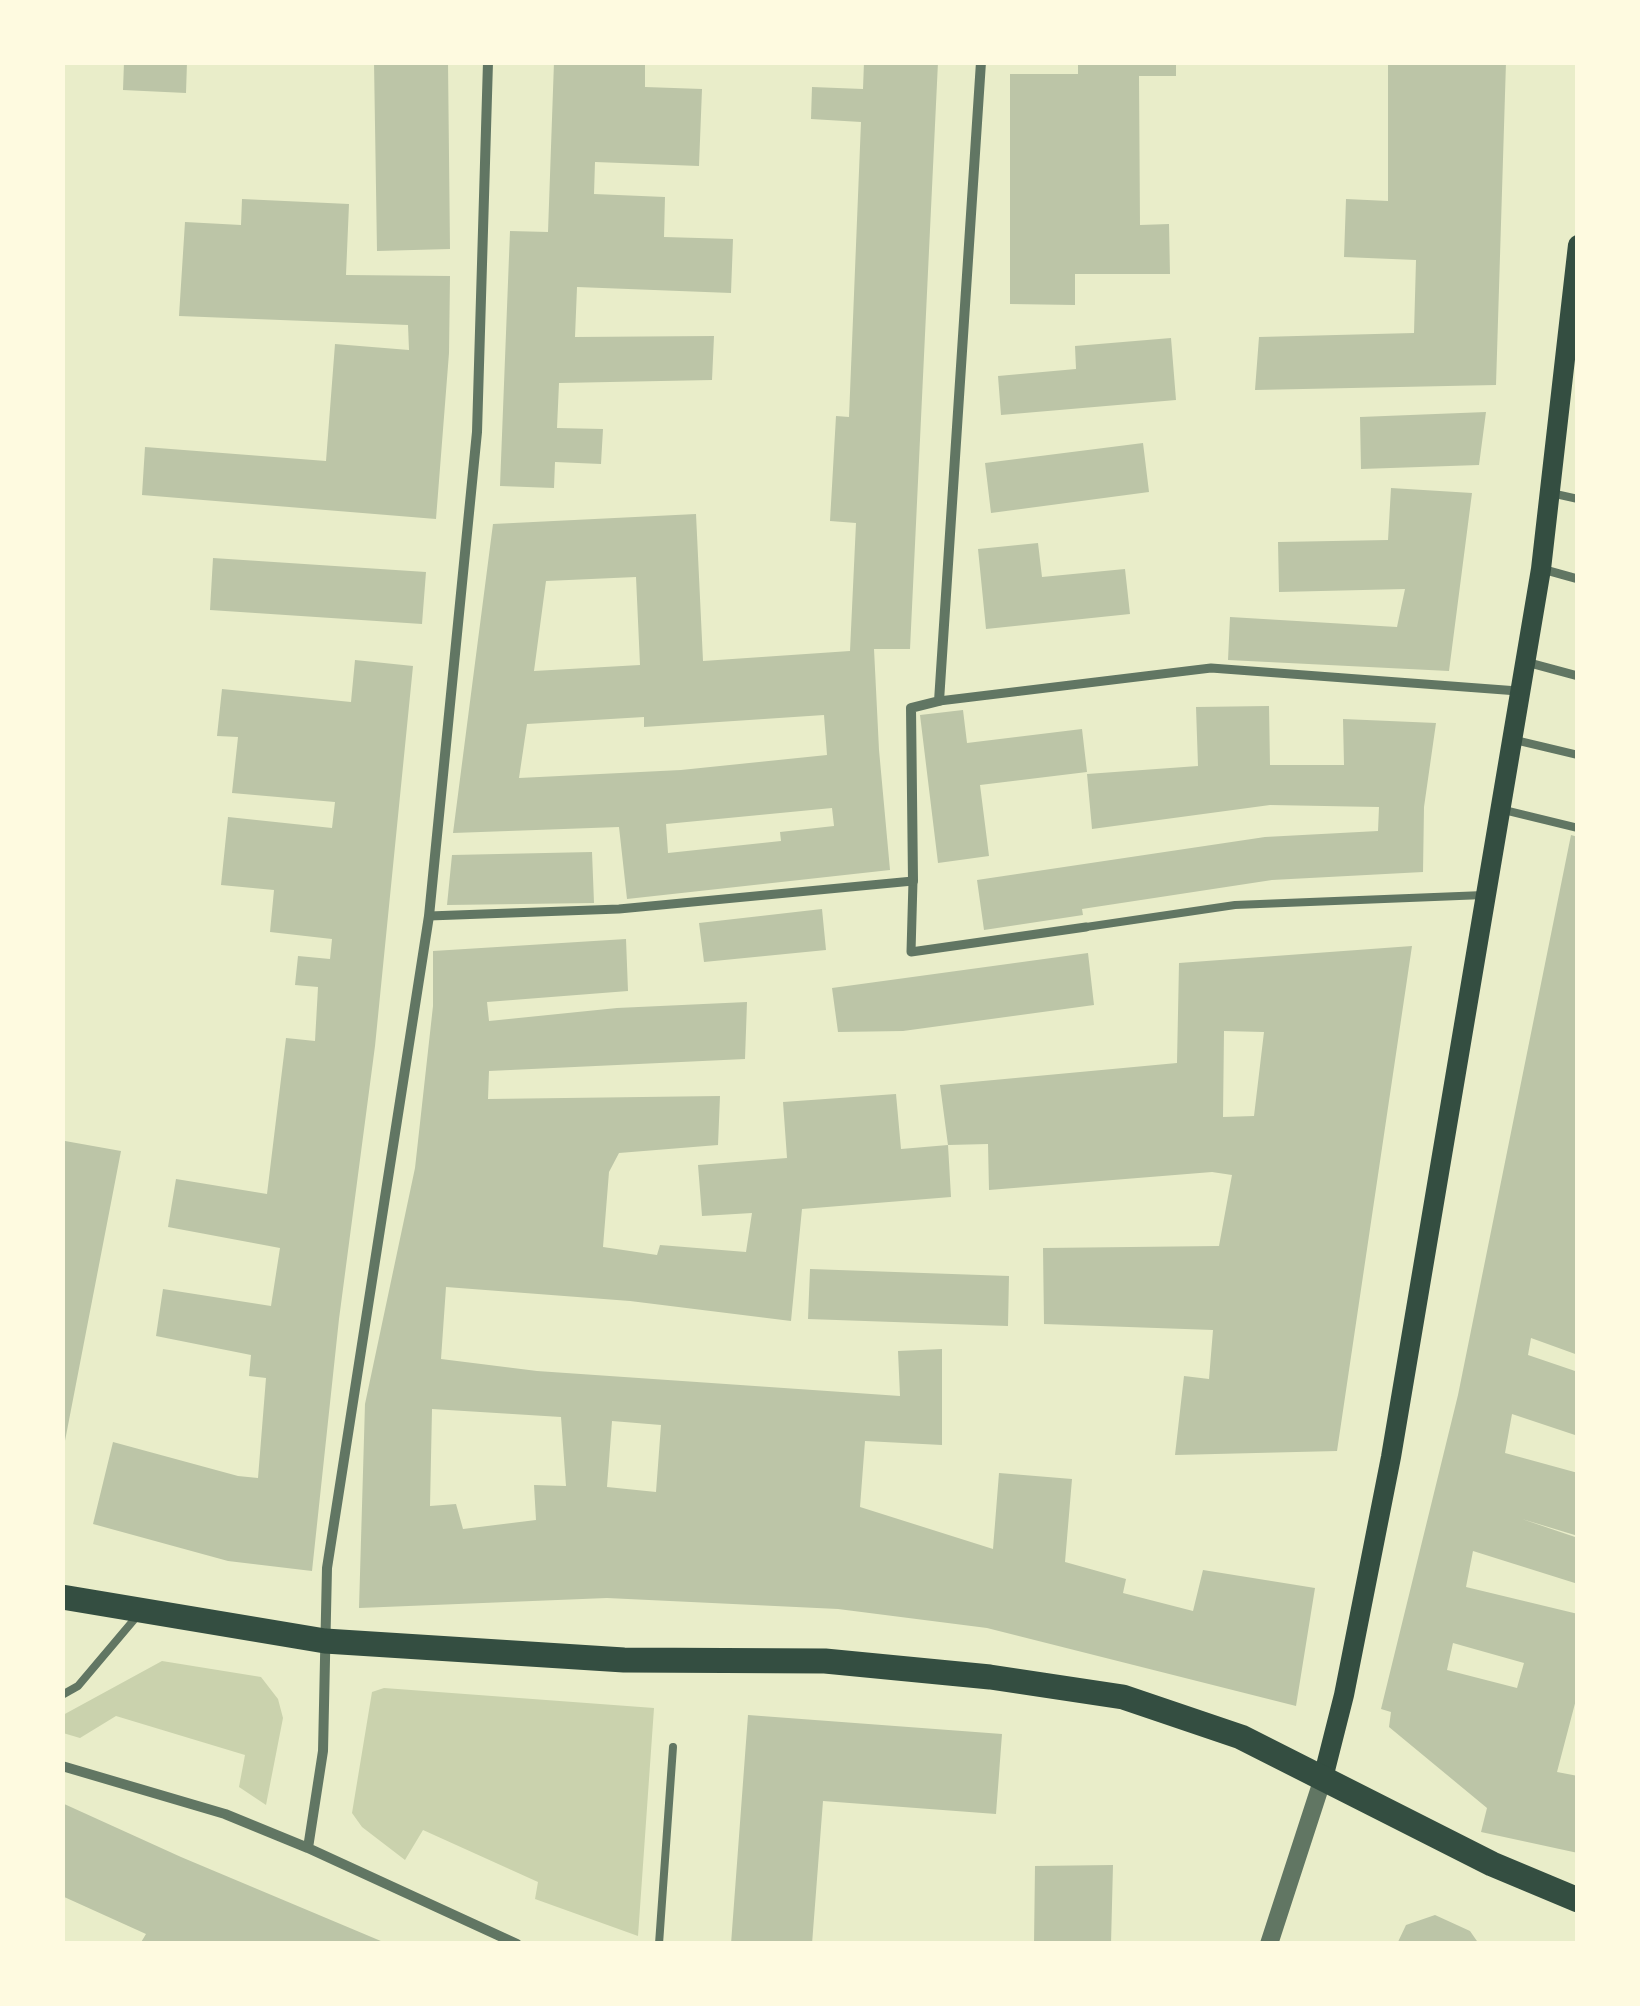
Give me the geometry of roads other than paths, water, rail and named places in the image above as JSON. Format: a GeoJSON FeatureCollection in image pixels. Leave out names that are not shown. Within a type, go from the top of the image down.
{"type":"FeatureCollection","features":[{"type":"Feature","properties":{"kind":"main road"},"geometry":{"type":"LineString","coordinates":[[1323,1778],[1344,1695],[1391,1456],[1541,568],[1578,246]]}},
{"type":"Feature","properties":{"kind":"main road"},"geometry":{"type":"LineString","coordinates":[[62,1597],[324,1641],[624,1660],[825,1660],[990,1677],[1123,1697],[1241,1736],[1492,1864],[1578,1900]]}},
{"type":"Feature","properties":{"kind":"street"},"geometry":{"type":"LineString","coordinates":[[308,1848],[323,1751],[327,1568],[429,916],[477,432],[488,62]]}},
{"type":"Feature","properties":{"kind":"street"},"geometry":{"type":"LineString","coordinates":[[939,701],[981,62]]}},
{"type":"Feature","properties":{"kind":"street"},"geometry":{"type":"LineString","coordinates":[[1541,568],[1578,579]]}},
{"type":"Feature","properties":{"kind":"street"},"geometry":{"type":"LineString","coordinates":[[1524,661],[1578,676]]}},
{"type":"Feature","properties":{"kind":"street"},"geometry":{"type":"LineString","coordinates":[[1086,927],[910,952],[911,708],[939,701],[1211,668],[1518,691]]}},
{"type":"Feature","properties":{"kind":"street"},"geometry":{"type":"LineString","coordinates":[[429,916],[618,908],[913,882]]}},
{"type":"Feature","properties":{"kind":"street"},"geometry":{"type":"LineString","coordinates":[[62,1766],[224,1814],[308,1848],[516,1944]]}},
{"type":"Feature","properties":{"kind":"street"},"geometry":{"type":"LineString","coordinates":[[1268,1944],[1323,1778]]}},
{"type":"Feature","properties":{"kind":"lane"},"geometry":{"type":"LineString","coordinates":[[1550,493],[1578,499]]}},
{"type":"Feature","properties":{"kind":"lane"},"geometry":{"type":"LineString","coordinates":[[1510,739],[1578,756]]}},
{"type":"Feature","properties":{"kind":"lane"},"geometry":{"type":"LineString","coordinates":[[1500,809],[1578,828]]}},
{"type":"Feature","properties":{"kind":"lane"},"geometry":{"type":"LineString","coordinates":[[1086,927],[1235,905],[1484,895]]}},
{"type":"Feature","properties":{"kind":"lane"},"geometry":{"type":"LineString","coordinates":[[62,1695],[78,1686],[141,1612]]}},
{"type":"Feature","properties":{"kind":"lane"},"geometry":{"type":"LineString","coordinates":[[658,1944],[673,1748]]}}]}
